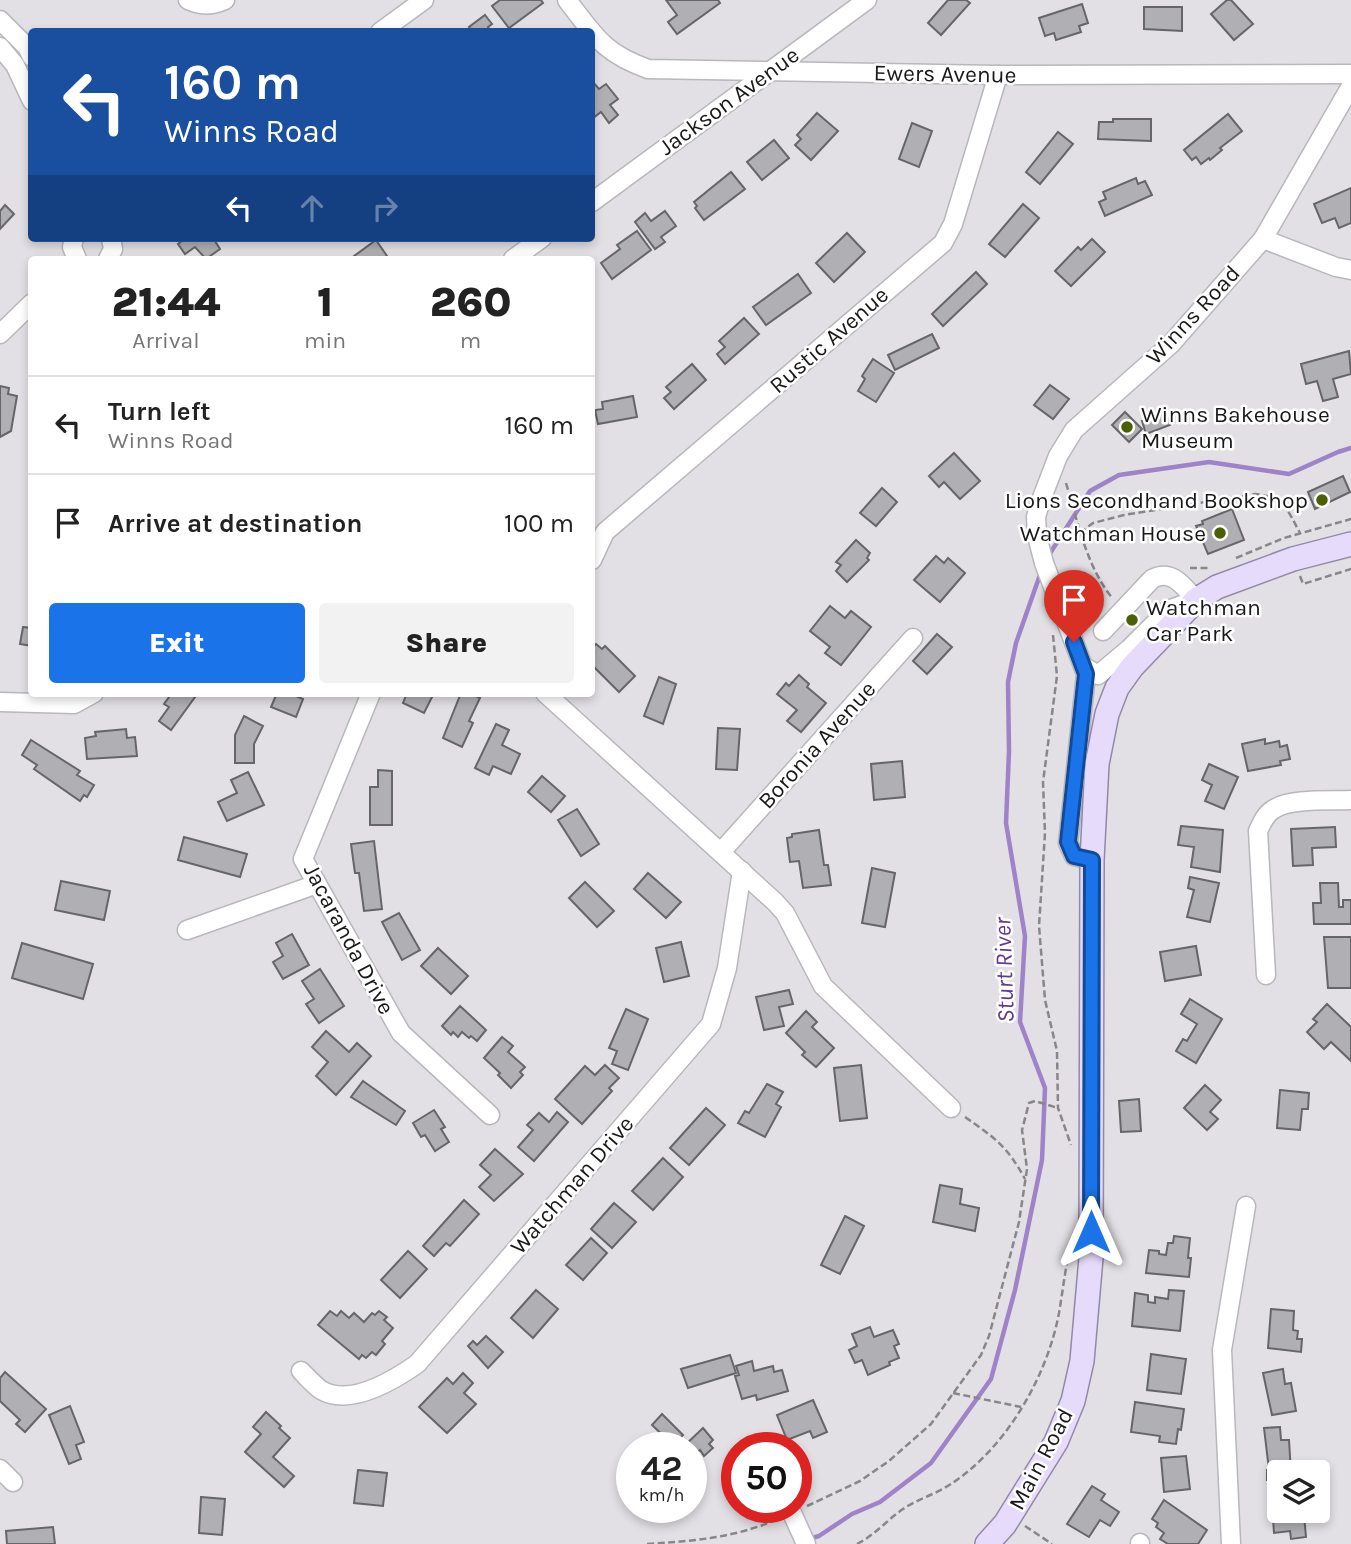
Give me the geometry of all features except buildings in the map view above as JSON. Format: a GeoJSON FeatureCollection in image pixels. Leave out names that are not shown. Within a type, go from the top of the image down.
{"type":"FeatureCollection","features":[{"type":"Feature","properties":{"kind":"main road","name":"Main Road"},"geometry":{"type":"LineString","coordinates":[[987,1544],[1011,1516],[1056,1442],[1073,1401],[1082,1362],[1091,1258],[1092,860],[1097,764],[1107,714],[1117,688],[1132,667],[1196,600],[1217,587],[1293,559],[1351,544]]}},
{"type":"Feature","properties":{"kind":"street"},"geometry":{"type":"LineString","coordinates":[[188,0],[199,5],[212,6],[225,0]]}},
{"type":"Feature","properties":{"kind":"street"},"geometry":{"type":"LineString","coordinates":[[386,28],[424,0]]}},
{"type":"Feature","properties":{"kind":"street","name":"Ewers Avenue"},"geometry":{"type":"LineString","coordinates":[[567,0],[589,28]]}},
{"type":"Feature","properties":{"kind":"street","name":"Jackson Avenue"},"geometry":{"type":"LineString","coordinates":[[595,200],[867,0]]}},
{"type":"Feature","properties":{"kind":"street"},"geometry":{"type":"LineString","coordinates":[[0,20],[28,49]]}},
{"type":"Feature","properties":{"kind":"street","name":"Ewers Avenue"},"geometry":{"type":"LineString","coordinates":[[595,36],[604,48],[625,61],[648,69],[998,75],[1351,74]]}},
{"type":"Feature","properties":{"kind":"street"},"geometry":{"type":"LineString","coordinates":[[0,47],[15,65],[28,93]]}},
{"type":"Feature","properties":{"kind":"street","name":"Rustic Avenue"},"geometry":{"type":"LineString","coordinates":[[595,554],[605,532],[943,243],[953,224],[998,75]]}},
{"type":"Feature","properties":{"kind":"street","name":"Winns Road"},"geometry":{"type":"LineString","coordinates":[[1065,618],[1037,536],[1040,503],[1058,456],[1074,430],[1171,344],[1263,239],[1351,86]]}},
{"type":"Feature","properties":{"kind":"street"},"geometry":{"type":"LineString","coordinates":[[1263,239],[1336,267],[1351,270]]}},
{"type":"Feature","properties":{"kind":"street"},"geometry":{"type":"LineString","coordinates":[[517,256],[536,242]]}},
{"type":"Feature","properties":{"kind":"street"},"geometry":{"type":"LineString","coordinates":[[0,334],[28,307]]}},
{"type":"Feature","properties":{"kind":"street"},"geometry":{"type":"LineString","coordinates":[[1083,666],[1098,675],[1168,610],[1196,600],[1173,577],[1158,576],[1152,579],[1103,631]]}},
{"type":"Feature","properties":{"kind":"street"},"geometry":{"type":"LineString","coordinates":[[1065,618],[1086,674],[1068,842],[1074,856],[1092,860]]}},
{"type":"Feature","properties":{"kind":"street","name":"Boronia Avenue"},"geometry":{"type":"LineString","coordinates":[[721,852],[913,638]]}},
{"type":"Feature","properties":{"kind":"street"},"geometry":{"type":"LineString","coordinates":[[0,702],[74,704],[87,697]]}},
{"type":"Feature","properties":{"kind":"street","name":"Jacaranda Drive"},"geometry":{"type":"LineString","coordinates":[[369,697],[303,859],[401,1033],[490,1115]]}},
{"type":"Feature","properties":{"kind":"street"},"geometry":{"type":"LineString","coordinates":[[549,697],[785,913],[823,986],[951,1108]]}},
{"type":"Feature","properties":{"kind":"street"},"geometry":{"type":"LineString","coordinates":[[1266,975],[1258,831],[1265,817],[1275,808],[1289,804],[1351,800]]}},
{"type":"Feature","properties":{"kind":"street","name":"Watchman Drive"},"geometry":{"type":"LineString","coordinates":[[301,1371],[322,1390],[339,1395],[372,1390],[417,1364],[711,1024],[727,968],[742,871]]}},
{"type":"Feature","properties":{"kind":"street"},"geometry":{"type":"LineString","coordinates":[[187,930],[317,884]]}},
{"type":"Feature","properties":{"kind":"street"},"geometry":{"type":"LineString","coordinates":[[1231,1544],[1222,1350],[1245,1206]]}},
{"type":"Feature","properties":{"kind":"street"},"geometry":{"type":"LineString","coordinates":[[0,1469],[13,1482]]}},
{"type":"Feature","properties":{"kind":"path"},"geometry":{"type":"LineString","coordinates":[[1066,483],[1080,533],[1103,587],[1115,601],[1122,594]]}},
{"type":"Feature","properties":{"kind":"path"},"geometry":{"type":"LineString","coordinates":[[1080,533],[1093,523],[1124,515],[1255,494],[1271,496],[1285,505],[1300,533]]}},
{"type":"Feature","properties":{"kind":"path"},"geometry":{"type":"LineString","coordinates":[[1235,558],[1283,538],[1351,519]]}},
{"type":"Feature","properties":{"kind":"path"},"geometry":{"type":"LineString","coordinates":[[1180,567],[1211,569]]}},
{"type":"Feature","properties":{"kind":"path"},"geometry":{"type":"LineString","coordinates":[[1073,1155],[1058,1108],[1057,1051],[1045,1000],[1040,926],[1045,834],[1043,782],[1057,676],[1052,628],[1057,621],[1065,618],[1086,619],[1105,608]]}},
{"type":"Feature","properties":{"kind":"path"},"geometry":{"type":"LineString","coordinates":[[812,1504],[860,1481],[889,1461],[931,1424],[981,1355],[989,1336],[1019,1222],[1027,1169],[1022,1130],[1029,1103],[1035,1101],[1058,1108]]}},
{"type":"Feature","properties":{"kind":"path"},"geometry":{"type":"LineString","coordinates":[[951,1108],[1001,1143],[1013,1157],[1025,1179]]}},
{"type":"Feature","properties":{"kind":"path"},"geometry":{"type":"LineString","coordinates":[[857,1544],[903,1509],[951,1484],[1004,1434],[1043,1370],[1058,1314],[1072,1239]]}},
{"type":"Feature","properties":{"kind":"path"},"geometry":{"type":"LineString","coordinates":[[953,1394],[1021,1407]]}},
{"type":"Feature","properties":{"kind":"path"},"geometry":{"type":"LineString","coordinates":[[1011,1516],[1052,1544]]}},
{"type":"Feature","properties":{"kind":"path"},"geometry":{"type":"LineString","coordinates":[[647,1544],[721,1538],[767,1523]]}},
{"type":"Feature","properties":{"kind":"waterway","name":"Sturt River"},"geometry":{"type":"LineString","coordinates":[[1047,558],[1090,491],[1119,475],[1209,462],[1289,474],[1351,448]]}},
{"type":"Feature","properties":{"kind":"waterway","name":"Sturt River"},"geometry":{"type":"LineString","coordinates":[[809,1539],[819,1536],[852,1514],[880,1502],[931,1463],[991,1379],[1015,1290],[1042,1160],[1045,1088],[1020,1022],[1025,936],[1006,823],[1008,682],[1016,643],[1041,572]]}},
{"type":"Feature","properties":{"kind":"place","name":"Winns Bakehouse Museum"},"geometry":{"type":"Point","coordinates":[1127,427]}},
{"type":"Feature","properties":{"kind":"place","name":"Lions Secondhand Bookshop"},"geometry":{"type":"Point","coordinates":[1322,500]}},
{"type":"Feature","properties":{"kind":"place","name":"Watchman House"},"geometry":{"type":"Point","coordinates":[1220,533]}},
{"type":"Feature","properties":{"kind":"place","name":"Watchman Car Park"},"geometry":{"type":"Point","coordinates":[1132,620]}},
{"type":"Feature","properties":{"kind":"route"},"geometry":{"type":"LineString","coordinates":[[1074,642],[1086,674],[1068,842],[1074,856],[1092,860],[1091,1232]]}}]}
